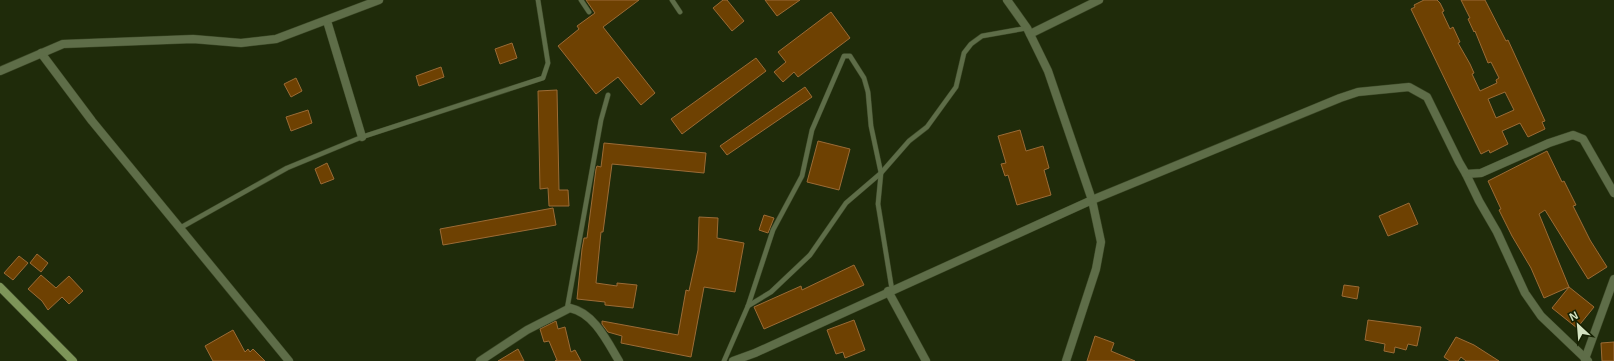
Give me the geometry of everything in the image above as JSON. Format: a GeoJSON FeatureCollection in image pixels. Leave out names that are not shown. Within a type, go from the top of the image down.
{"type":"FeatureCollection","features":[{"type":"Feature","properties":{"kind":"main road"},"geometry":{"type":"LineString","coordinates":[[0,287],[73,361]]}},
{"type":"Feature","properties":{"kind":"street"},"geometry":{"type":"LineString","coordinates":[[0,71],[63,44],[194,39],[240,43],[276,39],[327,21],[379,0]]}},
{"type":"Feature","properties":{"kind":"street"},"geometry":{"type":"LineString","coordinates":[[1008,0],[1029,31],[1048,71],[1092,200],[1101,242],[1096,269],[1066,361]]}},
{"type":"Feature","properties":{"kind":"street"},"geometry":{"type":"LineString","coordinates":[[1029,31],[1099,0]]}},
{"type":"Feature","properties":{"kind":"street"},"geometry":{"type":"LineString","coordinates":[[327,21],[362,137]]}},
{"type":"Feature","properties":{"kind":"street"},"geometry":{"type":"LineString","coordinates":[[41,53],[92,121],[289,361]]}},
{"type":"Feature","properties":{"kind":"street"},"geometry":{"type":"LineString","coordinates":[[733,361],[756,357],[890,291],[1092,200],[1340,98],[1358,92],[1396,87],[1409,87],[1427,97],[1479,202],[1497,232],[1525,293],[1541,316],[1586,360],[1614,279]]}},
{"type":"Feature","properties":{"kind":"street"},"geometry":{"type":"LineString","coordinates":[[1466,174],[1481,173],[1549,143],[1572,135],[1583,139],[1614,192]]}},
{"type":"Feature","properties":{"kind":"street"},"geometry":{"type":"LineString","coordinates":[[890,291],[926,361]]}},
{"type":"Feature","properties":{"kind":"street"},"geometry":{"type":"LineString","coordinates":[[480,361],[527,330],[570,308],[579,310],[589,317],[605,338],[619,361]]}},
{"type":"Feature","properties":{"kind":"lane"},"geometry":{"type":"LineString","coordinates":[[180,228],[287,168],[362,137],[543,78],[548,63],[538,0]]}},
{"type":"Feature","properties":{"kind":"lane"},"geometry":{"type":"LineString","coordinates":[[581,0],[589,12]]}},
{"type":"Feature","properties":{"kind":"lane"},"geometry":{"type":"LineString","coordinates":[[672,0],[680,12]]}},
{"type":"Feature","properties":{"kind":"lane"},"geometry":{"type":"LineString","coordinates":[[748,306],[771,292],[810,255],[846,203],[880,173],[909,141],[927,127],[956,87],[964,53],[971,44],[982,36],[1029,31]]}},
{"type":"Feature","properties":{"kind":"lane"},"geometry":{"type":"LineString","coordinates":[[724,361],[748,306],[773,230],[802,176],[812,130],[844,56],[850,56],[864,78],[868,92],[870,126],[880,173],[878,204],[890,291]]}},
{"type":"Feature","properties":{"kind":"lane"},"geometry":{"type":"LineString","coordinates":[[567,309],[601,120],[608,95]]}},
{"type":"Feature","properties":{"kind":"building"},"geometry":{"type":"Polygon","coordinates":[[[586,0],[639,0],[603,27],[655,93],[641,105],[618,77],[596,94],[558,46],[579,29],[577,26],[595,13],[586,0]]]}},
{"type":"Feature","properties":{"kind":"building"},"geometry":{"type":"Polygon","coordinates":[[[723,0],[727,0],[744,21],[732,31],[713,8],[723,0]]]}},
{"type":"Feature","properties":{"kind":"building"},"geometry":{"type":"Polygon","coordinates":[[[765,0],[800,0],[777,16],[765,0]]]}},
{"type":"Feature","properties":{"kind":"building"},"geometry":{"type":"Polygon","coordinates":[[[1424,0],[1437,0],[1440,3],[1444,11],[1442,12],[1450,29],[1453,27],[1460,42],[1458,43],[1470,64],[1474,73],[1472,74],[1480,91],[1497,83],[1496,80],[1499,78],[1491,62],[1488,63],[1461,0],[1485,0],[1506,41],[1508,40],[1545,121],[1542,122],[1545,129],[1528,137],[1520,123],[1502,131],[1508,144],[1490,153],[1489,150],[1481,154],[1411,9],[1415,7],[1414,5],[1424,0]],[[1505,92],[1488,99],[1496,118],[1514,110],[1505,92]]]}},
{"type":"Feature","properties":{"kind":"building"},"geometry":{"type":"Polygon","coordinates":[[[831,12],[850,38],[798,77],[794,72],[783,82],[774,72],[786,62],[778,52],[831,12]]]}},
{"type":"Feature","properties":{"kind":"building"},"geometry":{"type":"Polygon","coordinates":[[[512,43],[517,58],[500,64],[495,49],[512,43]]]}},
{"type":"Feature","properties":{"kind":"building"},"geometry":{"type":"Polygon","coordinates":[[[756,58],[766,71],[682,134],[671,119],[756,58]]]}},
{"type":"Feature","properties":{"kind":"building"},"geometry":{"type":"Polygon","coordinates":[[[441,67],[444,77],[419,86],[416,76],[441,67]]]}},
{"type":"Feature","properties":{"kind":"building"},"geometry":{"type":"Polygon","coordinates":[[[296,78],[302,91],[291,97],[284,84],[296,78]]]}},
{"type":"Feature","properties":{"kind":"building"},"geometry":{"type":"Polygon","coordinates":[[[805,87],[812,97],[727,155],[720,146],[805,87]]]}},
{"type":"Feature","properties":{"kind":"building"},"geometry":{"type":"Polygon","coordinates":[[[557,90],[559,190],[568,190],[569,206],[549,206],[548,188],[540,189],[538,91],[557,90]]]}},
{"type":"Feature","properties":{"kind":"building"},"geometry":{"type":"Polygon","coordinates":[[[308,110],[312,123],[291,131],[286,117],[308,110]]]}},
{"type":"Feature","properties":{"kind":"building"},"geometry":{"type":"Polygon","coordinates":[[[1020,130],[1026,151],[1043,146],[1049,168],[1044,170],[1051,195],[1017,205],[1008,175],[1005,176],[1001,164],[1006,163],[998,136],[1020,130]]]}},
{"type":"Feature","properties":{"kind":"building"},"geometry":{"type":"Polygon","coordinates":[[[818,141],[850,149],[839,190],[807,182],[818,141]]]}},
{"type":"Feature","properties":{"kind":"building"},"geometry":{"type":"Polygon","coordinates":[[[604,143],[706,153],[704,173],[612,164],[603,232],[601,232],[596,283],[617,286],[617,283],[637,285],[633,308],[605,305],[605,302],[577,299],[582,249],[584,238],[587,238],[596,169],[597,166],[601,167],[604,143]]]}},
{"type":"Feature","properties":{"kind":"building"},"geometry":{"type":"Polygon","coordinates":[[[1547,151],[1562,182],[1564,181],[1576,205],[1573,206],[1590,240],[1607,267],[1588,279],[1545,210],[1539,214],[1569,287],[1544,298],[1531,268],[1499,210],[1501,209],[1488,181],[1547,151]]]}},
{"type":"Feature","properties":{"kind":"building"},"geometry":{"type":"Polygon","coordinates":[[[327,163],[334,179],[321,184],[315,169],[327,163]]]}},
{"type":"Feature","properties":{"kind":"building"},"geometry":{"type":"Polygon","coordinates":[[[1409,203],[1418,224],[1388,236],[1379,216],[1409,203]]]}},
{"type":"Feature","properties":{"kind":"building"},"geometry":{"type":"Polygon","coordinates":[[[553,208],[556,225],[443,245],[440,229],[553,208]]]}},
{"type":"Feature","properties":{"kind":"building"},"geometry":{"type":"Polygon","coordinates":[[[764,215],[774,218],[768,233],[759,230],[764,215]]]}},
{"type":"Feature","properties":{"kind":"building"},"geometry":{"type":"Polygon","coordinates":[[[699,217],[718,218],[717,238],[744,243],[735,292],[704,287],[691,357],[621,343],[622,336],[608,332],[602,324],[602,321],[678,335],[686,290],[689,291],[698,250],[699,217]]]}},
{"type":"Feature","properties":{"kind":"building"},"geometry":{"type":"Polygon","coordinates":[[[37,254],[48,263],[41,272],[30,263],[37,254]]]}},
{"type":"Feature","properties":{"kind":"building"},"geometry":{"type":"Polygon","coordinates":[[[19,256],[28,263],[13,280],[4,273],[19,256]]]}},
{"type":"Feature","properties":{"kind":"building"},"geometry":{"type":"Polygon","coordinates":[[[854,265],[864,285],[764,329],[754,307],[801,286],[802,290],[854,265]]]}},
{"type":"Feature","properties":{"kind":"building"},"geometry":{"type":"Polygon","coordinates":[[[41,275],[56,288],[69,276],[83,291],[69,304],[62,297],[48,310],[42,301],[28,289],[41,275]]]}},
{"type":"Feature","properties":{"kind":"building"},"geometry":{"type":"Polygon","coordinates":[[[1344,285],[1359,287],[1357,299],[1342,296],[1344,285]]]}},
{"type":"Feature","properties":{"kind":"building"},"geometry":{"type":"Polygon","coordinates":[[[1569,287],[1594,307],[1577,328],[1552,308],[1569,287]]]}},
{"type":"Feature","properties":{"kind":"building"},"geometry":{"type":"Polygon","coordinates":[[[854,320],[865,350],[845,358],[843,352],[836,354],[827,330],[854,320]]]}},
{"type":"Feature","properties":{"kind":"building"},"geometry":{"type":"Polygon","coordinates":[[[1368,320],[1421,327],[1417,346],[1408,344],[1406,350],[1395,347],[1394,353],[1384,351],[1385,344],[1365,340],[1368,320]]]}},
{"type":"Feature","properties":{"kind":"building"},"geometry":{"type":"Polygon","coordinates":[[[556,321],[558,329],[565,327],[571,352],[575,350],[581,361],[555,361],[557,360],[549,341],[544,342],[540,329],[556,321]]]}},
{"type":"Feature","properties":{"kind":"building"},"geometry":{"type":"Polygon","coordinates":[[[233,330],[245,352],[248,349],[250,352],[253,349],[265,361],[213,361],[205,346],[233,330]]]}},
{"type":"Feature","properties":{"kind":"building"},"geometry":{"type":"Polygon","coordinates":[[[1095,336],[1114,343],[1111,351],[1135,361],[1087,361],[1095,336]]]}},
{"type":"Feature","properties":{"kind":"building"},"geometry":{"type":"Polygon","coordinates":[[[1456,337],[1474,345],[1499,361],[1466,361],[1461,357],[1458,361],[1450,361],[1444,357],[1456,337]]]}},
{"type":"Feature","properties":{"kind":"building"},"geometry":{"type":"Polygon","coordinates":[[[1614,342],[1614,361],[1602,361],[1601,343],[1614,342]]]}},
{"type":"Feature","properties":{"kind":"building"},"geometry":{"type":"Polygon","coordinates":[[[518,349],[524,361],[498,361],[518,349]]]}}]}
